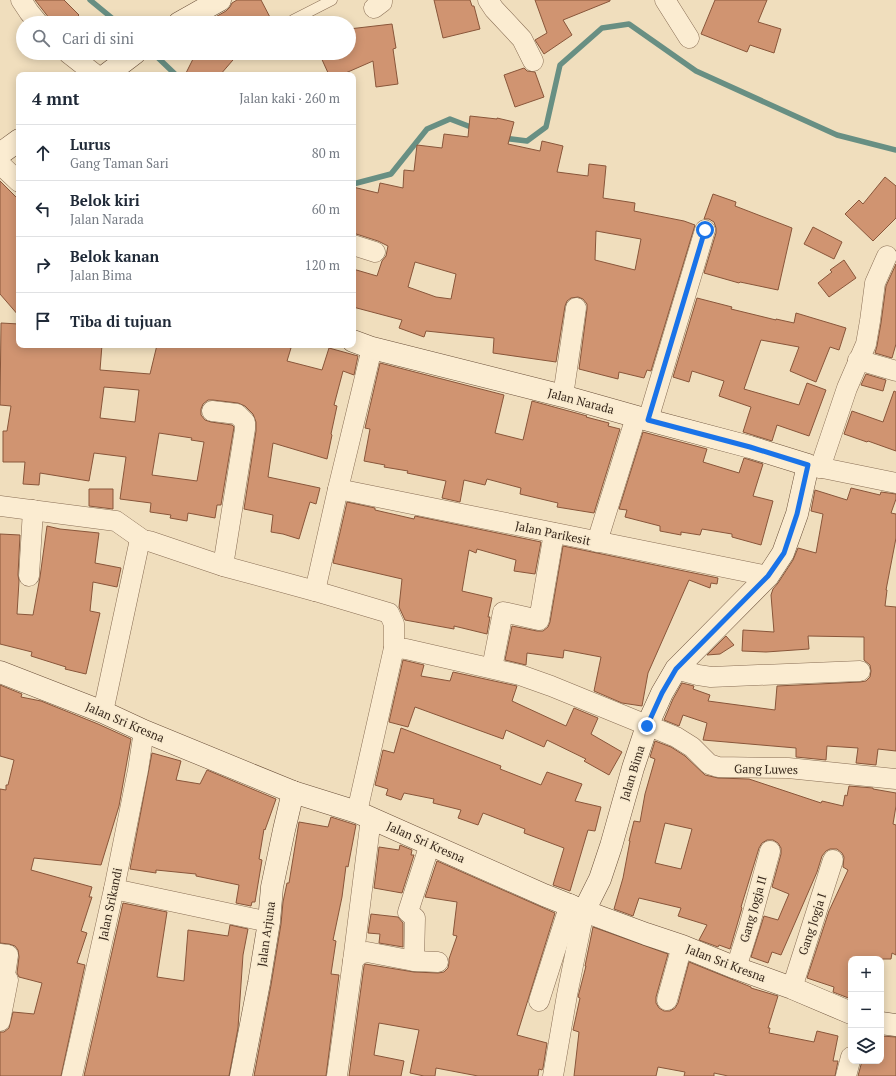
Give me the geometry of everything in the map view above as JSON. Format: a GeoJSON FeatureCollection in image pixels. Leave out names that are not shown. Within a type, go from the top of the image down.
{"type":"FeatureCollection","features":[{"type":"Feature","properties":{"kind":"main road"},"geometry":{"type":"LineString","coordinates":[[191,16],[220,0]]}},
{"type":"Feature","properties":{"kind":"main road"},"geometry":{"type":"LineString","coordinates":[[109,72],[125,60]]}},
{"type":"Feature","properties":{"kind":"main road"},"geometry":{"type":"LineString","coordinates":[[0,154],[16,142]]}},
{"type":"Feature","properties":{"kind":"main road","name":"Jalan Narada"},"geometry":{"type":"LineString","coordinates":[[362,344],[563,396],[750,447],[814,467]]}},
{"type":"Feature","properties":{"kind":"main road","name":"Jalan Bima"},"geometry":{"type":"LineString","coordinates":[[577,908],[600,879],[647,726],[662,693],[676,669],[768,576],[784,553],[814,467]]}},
{"type":"Feature","properties":{"kind":"main road","name":"Jalan Sri Kresna"},"geometry":{"type":"LineString","coordinates":[[0,672],[103,712],[144,731],[293,792],[364,815],[544,895],[792,988],[848,1012]]}},
{"type":"Feature","properties":{"kind":"main road","name":"Jalan Arjuna"},"geometry":{"type":"LineString","coordinates":[[241,1076],[259,983],[269,922],[272,887],[293,792]]}},
{"type":"Feature","properties":{"kind":"main road"},"geometry":{"type":"LineString","coordinates":[[884,1023],[896,1025]]}},
{"type":"Feature","properties":{"kind":"street"},"geometry":{"type":"LineString","coordinates":[[21,0],[32,16]]}},
{"type":"Feature","properties":{"kind":"street"},"geometry":{"type":"LineString","coordinates":[[488,0],[494,9],[522,39],[533,61]]}},
{"type":"Feature","properties":{"kind":"street"},"geometry":{"type":"LineString","coordinates":[[665,0],[689,38]]}},
{"type":"Feature","properties":{"kind":"street"},"geometry":{"type":"LineString","coordinates":[[81,60],[102,72]]}},
{"type":"Feature","properties":{"kind":"street"},"geometry":{"type":"LineString","coordinates":[[0,164],[16,179]]}},
{"type":"Feature","properties":{"kind":"street"},"geometry":{"type":"LineString","coordinates":[[597,542],[642,418],[705,230]]}},
{"type":"Feature","properties":{"kind":"street"},"geometry":{"type":"LineString","coordinates":[[356,246],[375,252]]}},
{"type":"Feature","properties":{"kind":"street"},"geometry":{"type":"LineString","coordinates":[[887,256],[875,283],[866,344],[814,467],[896,483]]}},
{"type":"Feature","properties":{"kind":"street"},"geometry":{"type":"LineString","coordinates":[[563,396],[576,308]]}},
{"type":"Feature","properties":{"kind":"street"},"geometry":{"type":"LineString","coordinates":[[315,591],[338,489],[362,344]]}},
{"type":"Feature","properties":{"kind":"street"},"geometry":{"type":"LineString","coordinates":[[858,360],[896,371]]}},
{"type":"Feature","properties":{"kind":"street"},"geometry":{"type":"LineString","coordinates":[[212,411],[237,414],[245,422],[223,566]]}},
{"type":"Feature","properties":{"kind":"street","name":"Jalan Parikesit"},"geometry":{"type":"LineString","coordinates":[[338,489],[768,576]]}},
{"type":"Feature","properties":{"kind":"street"},"geometry":{"type":"LineString","coordinates":[[0,506],[116,521],[143,540],[223,566],[389,613],[394,624],[394,648],[364,815],[353,961],[337,1076]]}},
{"type":"Feature","properties":{"kind":"street"},"geometry":{"type":"LineString","coordinates":[[29,576],[33,510]]}},
{"type":"Feature","properties":{"kind":"street"},"geometry":{"type":"LineString","coordinates":[[492,668],[502,612],[539,620],[554,533]]}},
{"type":"Feature","properties":{"kind":"street"},"geometry":{"type":"LineString","coordinates":[[103,712],[139,544],[143,540]]}},
{"type":"Feature","properties":{"kind":"street","name":"Gang Luwes"},"geometry":{"type":"LineString","coordinates":[[394,648],[406,649],[492,668],[520,675],[551,686],[676,737],[692,747],[709,764],[718,767],[788,768],[896,779]]}},
{"type":"Feature","properties":{"kind":"street"},"geometry":{"type":"LineString","coordinates":[[676,669],[711,677],[860,671]]}},
{"type":"Feature","properties":{"kind":"street","name":"Jalan Srikandi"},"geometry":{"type":"LineString","coordinates":[[72,1076],[114,889],[138,770],[144,731]]}},
{"type":"Feature","properties":{"kind":"street"},"geometry":{"type":"LineString","coordinates":[[414,961],[415,918],[408,912],[430,844]]}},
{"type":"Feature","properties":{"kind":"street","name":"Gang Jogja II"},"geometry":{"type":"LineString","coordinates":[[736,968],[770,851]]}},
{"type":"Feature","properties":{"kind":"street","name":"Gang Jogja I"},"geometry":{"type":"LineString","coordinates":[[792,988],[833,860]]}},
{"type":"Feature","properties":{"kind":"street"},"geometry":{"type":"LineString","coordinates":[[114,889],[269,922]]}},
{"type":"Feature","properties":{"kind":"street"},"geometry":{"type":"LineString","coordinates":[[539,1001],[577,908]]}},
{"type":"Feature","properties":{"kind":"street"},"geometry":{"type":"LineString","coordinates":[[553,1076],[567,995],[577,908]]}},
{"type":"Feature","properties":{"kind":"street"},"geometry":{"type":"LineString","coordinates":[[668,1000],[682,946]]}},
{"type":"Feature","properties":{"kind":"street"},"geometry":{"type":"LineString","coordinates":[[353,961],[359,954],[367,952],[414,961],[438,962]]}},
{"type":"Feature","properties":{"kind":"street"},"geometry":{"type":"LineString","coordinates":[[0,954],[8,955],[5,975],[8,980],[0,1021]]}},
{"type":"Feature","properties":{"kind":"street"},"geometry":{"type":"LineString","coordinates":[[846,1076],[849,1064]]}},
{"type":"Feature","properties":{"kind":"lane"},"geometry":{"type":"LineString","coordinates":[[301,16],[332,0]]}},
{"type":"Feature","properties":{"kind":"building"},"geometry":{"type":"Polygon","coordinates":[[[35,0],[64,0],[79,15],[78,16],[48,16],[35,0]]]}},
{"type":"Feature","properties":{"kind":"building"},"geometry":{"type":"Polygon","coordinates":[[[237,0],[261,0],[269,16],[217,16],[226,11],[232,3],[237,0]]]}},
{"type":"Feature","properties":{"kind":"building"},"geometry":{"type":"Polygon","coordinates":[[[434,0],[470,0],[472,6],[474,6],[480,29],[443,38],[434,0]]]}},
{"type":"Feature","properties":{"kind":"building"},"geometry":{"type":"Polygon","coordinates":[[[535,0],[610,1],[563,20],[572,35],[544,54],[535,40],[547,33],[535,0]]]}},
{"type":"Feature","properties":{"kind":"building"},"geometry":{"type":"Polygon","coordinates":[[[715,0],[767,0],[758,22],[781,29],[774,53],[750,45],[747,52],[701,34],[715,0]]]}},
{"type":"Feature","properties":{"kind":"building"},"geometry":{"type":"Polygon","coordinates":[[[392,24],[396,48],[393,49],[398,84],[376,87],[373,61],[348,72],[328,72],[322,60],[356,60],[356,28],[392,24]]]}},
{"type":"Feature","properties":{"kind":"building"},"geometry":{"type":"Polygon","coordinates":[[[192,60],[233,60],[223,72],[186,72],[192,60]]]}},
{"type":"Feature","properties":{"kind":"building"},"geometry":{"type":"Polygon","coordinates":[[[524,68],[527,71],[535,72],[544,97],[515,107],[504,75],[524,68]]]}},
{"type":"Feature","properties":{"kind":"building"},"geometry":{"type":"Polygon","coordinates":[[[470,116],[497,118],[514,122],[508,144],[540,151],[542,141],[563,146],[557,172],[588,176],[589,164],[606,166],[603,198],[635,203],[634,211],[684,221],[695,225],[651,371],[647,370],[644,378],[619,372],[618,379],[579,369],[587,304],[583,299],[578,297],[571,298],[567,301],[565,306],[556,362],[493,353],[494,338],[426,331],[424,337],[399,328],[402,320],[356,308],[356,270],[377,276],[382,261],[386,256],[388,246],[356,234],[356,188],[378,193],[380,183],[403,188],[404,170],[414,171],[417,145],[442,148],[444,134],[468,137],[470,116]],[[596,231],[595,260],[635,270],[641,239],[596,231]],[[415,262],[408,287],[436,297],[451,299],[456,274],[415,262]]]}},
{"type":"Feature","properties":{"kind":"building"},"geometry":{"type":"Polygon","coordinates":[[[885,177],[896,186],[896,218],[873,241],[845,214],[859,200],[863,204],[885,177]]]}},
{"type":"Feature","properties":{"kind":"building"},"geometry":{"type":"Polygon","coordinates":[[[0,181],[16,197],[16,313],[0,294],[0,181]]]}},
{"type":"Feature","properties":{"kind":"building"},"geometry":{"type":"Polygon","coordinates":[[[713,194],[736,202],[735,206],[792,228],[778,290],[739,283],[704,273],[716,233],[714,222],[709,219],[704,219],[713,194]]]}},
{"type":"Feature","properties":{"kind":"building"},"geometry":{"type":"Polygon","coordinates":[[[813,227],[842,242],[834,259],[804,244],[813,227]]]}},
{"type":"Feature","properties":{"kind":"building"},"geometry":{"type":"Polygon","coordinates":[[[844,260],[856,278],[829,297],[818,283],[832,272],[830,270],[844,260]]]}},
{"type":"Feature","properties":{"kind":"building"},"geometry":{"type":"Polygon","coordinates":[[[896,264],[896,344],[892,358],[875,353],[886,286],[896,264]]]}},
{"type":"Feature","properties":{"kind":"building"},"geometry":{"type":"Polygon","coordinates":[[[697,298],[732,307],[731,309],[776,320],[794,323],[796,313],[846,328],[839,350],[830,347],[816,382],[790,371],[799,347],[761,340],[744,389],[799,405],[807,383],[826,390],[809,436],[777,425],[772,441],[743,432],[751,407],[719,396],[724,381],[692,371],[689,382],[673,377],[697,298]]]}},
{"type":"Feature","properties":{"kind":"building"},"geometry":{"type":"Polygon","coordinates":[[[1,323],[16,324],[16,348],[102,348],[100,370],[150,374],[156,348],[291,348],[287,361],[322,370],[329,348],[358,356],[354,375],[343,371],[334,405],[337,406],[327,459],[273,443],[268,477],[320,488],[316,504],[310,502],[299,539],[271,532],[273,515],[244,509],[256,431],[256,422],[253,414],[245,406],[238,403],[213,400],[208,400],[203,404],[201,415],[205,420],[232,425],[234,427],[221,505],[217,505],[215,518],[188,513],[187,521],[170,518],[171,515],[150,512],[151,503],[120,499],[126,457],[94,453],[89,481],[40,473],[39,485],[23,484],[25,462],[3,462],[3,431],[7,431],[11,406],[0,405],[1,323]],[[104,387],[100,418],[135,422],[139,390],[104,387]],[[159,433],[152,475],[197,481],[204,442],[191,440],[192,438],[159,433]]]}},
{"type":"Feature","properties":{"kind":"building"},"geometry":{"type":"Polygon","coordinates":[[[380,363],[504,395],[495,433],[523,440],[532,401],[609,423],[608,426],[620,429],[594,513],[557,507],[558,503],[520,494],[521,488],[487,479],[485,485],[464,480],[460,502],[442,498],[446,481],[407,473],[408,471],[384,467],[385,465],[364,461],[370,429],[365,428],[380,363]]]}},
{"type":"Feature","properties":{"kind":"building"},"geometry":{"type":"Polygon","coordinates":[[[866,374],[886,380],[883,391],[861,385],[866,374]]]}},
{"type":"Feature","properties":{"kind":"building"},"geometry":{"type":"Polygon","coordinates":[[[894,391],[896,392],[896,451],[844,434],[852,411],[883,422],[894,391]]]}},
{"type":"Feature","properties":{"kind":"building"},"geometry":{"type":"Polygon","coordinates":[[[643,432],[707,449],[703,462],[739,473],[744,458],[763,464],[753,496],[773,501],[761,545],[732,537],[732,534],[702,529],[700,535],[681,532],[681,535],[660,531],[660,526],[625,517],[627,510],[619,509],[643,432]]]}},
{"type":"Feature","properties":{"kind":"building"},"geometry":{"type":"Polygon","coordinates":[[[851,488],[880,495],[881,492],[896,494],[896,499],[891,513],[896,514],[896,538],[886,590],[885,606],[896,607],[896,751],[878,749],[876,765],[856,763],[858,748],[827,746],[826,760],[796,757],[796,748],[703,740],[707,723],[683,715],[679,726],[664,720],[682,683],[694,686],[693,689],[710,695],[708,701],[775,710],[777,686],[860,682],[866,681],[870,677],[870,665],[864,660],[864,637],[808,636],[809,649],[766,652],[742,651],[743,630],[774,632],[771,595],[773,589],[793,560],[798,548],[816,553],[823,514],[811,511],[815,490],[847,500],[851,488]]]}},
{"type":"Feature","properties":{"kind":"building"},"geometry":{"type":"Polygon","coordinates":[[[89,489],[113,489],[113,509],[89,506],[89,489]]]}},
{"type":"Feature","properties":{"kind":"building"},"geometry":{"type":"Polygon","coordinates":[[[347,502],[414,519],[415,516],[541,542],[535,574],[514,571],[516,560],[477,549],[476,553],[469,550],[462,591],[492,598],[488,617],[490,617],[487,634],[454,626],[454,629],[405,620],[399,607],[402,579],[333,563],[347,502]]]}},
{"type":"Feature","properties":{"kind":"building"},"geometry":{"type":"Polygon","coordinates":[[[47,526],[60,529],[99,533],[95,563],[121,568],[117,587],[93,582],[90,611],[100,613],[86,674],[65,669],[66,667],[31,656],[32,652],[0,644],[0,534],[20,535],[17,614],[33,615],[47,526]]]}},
{"type":"Feature","properties":{"kind":"building"},"geometry":{"type":"Polygon","coordinates":[[[563,546],[718,578],[717,584],[711,583],[710,588],[689,580],[648,673],[642,706],[622,703],[594,691],[601,657],[564,650],[563,658],[527,653],[526,665],[505,660],[512,626],[537,631],[543,631],[548,627],[563,546]]]}},
{"type":"Feature","properties":{"kind":"building"},"geometry":{"type":"Polygon","coordinates":[[[726,636],[734,645],[720,654],[707,655],[726,636]]]}},
{"type":"Feature","properties":{"kind":"building"},"geometry":{"type":"Polygon","coordinates":[[[403,660],[424,665],[421,676],[450,681],[453,672],[517,686],[512,701],[566,726],[574,708],[598,718],[591,734],[622,752],[609,775],[584,761],[586,759],[547,740],[544,747],[506,730],[503,739],[415,707],[408,727],[389,722],[403,660]]]}},
{"type":"Feature","properties":{"kind":"building"},"geometry":{"type":"Polygon","coordinates":[[[0,685],[22,694],[21,697],[41,701],[131,739],[119,806],[101,865],[34,858],[31,870],[92,887],[89,897],[92,897],[81,931],[87,933],[77,963],[85,965],[61,1076],[0,1076],[0,1032],[4,1032],[9,1028],[13,1012],[34,1014],[42,983],[19,977],[17,973],[19,957],[18,950],[15,946],[0,943],[0,789],[6,790],[6,785],[8,785],[14,760],[0,756],[0,685]]]}},
{"type":"Feature","properties":{"kind":"building"},"geometry":{"type":"Polygon","coordinates":[[[401,728],[501,766],[500,769],[541,785],[547,772],[582,784],[575,801],[601,807],[595,831],[588,830],[570,891],[553,885],[564,848],[524,833],[525,829],[483,813],[478,825],[458,818],[461,810],[433,803],[434,799],[404,793],[401,800],[386,795],[388,789],[375,785],[383,750],[394,753],[401,728]]]}},
{"type":"Feature","properties":{"kind":"building"},"geometry":{"type":"Polygon","coordinates":[[[655,741],[671,747],[685,756],[705,775],[718,778],[749,779],[821,803],[822,801],[843,806],[845,795],[847,796],[849,786],[873,788],[896,793],[896,806],[893,824],[896,825],[896,955],[892,953],[891,959],[884,959],[884,956],[848,956],[848,998],[833,992],[834,987],[807,978],[829,911],[848,870],[843,867],[844,857],[837,849],[830,849],[822,856],[817,872],[781,955],[772,952],[768,963],[751,957],[764,916],[778,920],[789,894],[772,887],[781,854],[781,848],[778,843],[773,840],[767,840],[762,843],[759,848],[730,949],[719,945],[718,947],[699,940],[707,925],[678,916],[681,908],[639,898],[633,916],[614,909],[623,878],[634,821],[640,822],[645,794],[655,759],[650,757],[655,741]],[[665,823],[655,863],[681,869],[692,829],[665,823]]]}},
{"type":"Feature","properties":{"kind":"building"},"geometry":{"type":"Polygon","coordinates":[[[152,753],[181,761],[176,780],[200,784],[207,770],[276,799],[265,830],[264,829],[259,859],[262,860],[255,902],[252,902],[251,906],[236,903],[239,885],[196,876],[196,874],[156,870],[156,873],[130,869],[152,753]]]}},
{"type":"Feature","properties":{"kind":"building"},"geometry":{"type":"Polygon","coordinates":[[[331,817],[356,825],[348,867],[346,866],[342,897],[333,940],[336,941],[331,974],[339,975],[326,1076],[254,1076],[271,985],[283,902],[287,883],[289,883],[299,822],[328,827],[331,817]]]}},
{"type":"Feature","properties":{"kind":"building"},"geometry":{"type":"Polygon","coordinates":[[[400,845],[412,850],[411,855],[414,855],[402,893],[374,888],[379,847],[399,850],[400,845]]]}},
{"type":"Feature","properties":{"kind":"building"},"geometry":{"type":"Polygon","coordinates":[[[437,861],[555,913],[517,1035],[547,1043],[543,1068],[542,1070],[539,1069],[538,1076],[478,1076],[436,1068],[435,1076],[424,1076],[410,1073],[419,1030],[379,1023],[374,1055],[404,1061],[401,1076],[349,1076],[365,964],[414,972],[438,973],[444,972],[448,968],[449,959],[457,936],[453,935],[457,902],[425,897],[437,861]]]}},
{"type":"Feature","properties":{"kind":"building"},"geometry":{"type":"Polygon","coordinates":[[[123,903],[167,912],[157,977],[184,981],[188,930],[228,936],[230,925],[248,929],[243,955],[238,1028],[229,1076],[84,1076],[123,903]]]}},
{"type":"Feature","properties":{"kind":"building"},"geometry":{"type":"Polygon","coordinates":[[[371,914],[398,917],[403,923],[403,947],[379,943],[380,934],[368,933],[371,914]]]}},
{"type":"Feature","properties":{"kind":"building"},"geometry":{"type":"Polygon","coordinates":[[[593,927],[668,954],[656,997],[656,1003],[659,1008],[664,1011],[670,1011],[675,1008],[678,1003],[689,962],[751,988],[778,996],[768,1028],[770,1028],[769,1033],[814,1042],[817,1031],[838,1036],[833,1061],[838,1061],[835,1076],[728,1076],[714,1073],[714,1076],[684,1076],[685,1072],[658,1067],[656,1076],[574,1076],[579,1032],[573,1030],[580,998],[578,997],[586,966],[593,927]]]}},
{"type":"Feature","properties":{"kind":"building"},"geometry":{"type":"Polygon","coordinates":[[[884,1036],[896,1037],[896,1076],[858,1076],[861,1064],[884,1064],[884,1036]]]}},
{"type":"Feature","properties":{"kind":"waterway"},"geometry":{"type":"LineString","coordinates":[[90,0],[109,16]]}},
{"type":"Feature","properties":{"kind":"waterway"},"geometry":{"type":"LineString","coordinates":[[503,138],[527,141],[546,127],[560,65],[602,28],[629,24],[696,71],[837,135],[896,150]]}},
{"type":"Feature","properties":{"kind":"waterway"},"geometry":{"type":"LineString","coordinates":[[160,60],[173,72]]}},
{"type":"Feature","properties":{"kind":"waterway"},"geometry":{"type":"LineString","coordinates":[[356,183],[391,174],[427,129],[450,119],[476,129]]}},
{"type":"Feature","properties":{"kind":"route"},"geometry":{"type":"LineString","coordinates":[[647,726],[662,693],[676,669],[745,601],[768,576],[784,553],[797,514],[808,465],[750,447],[648,420],[705,230]]}}]}
